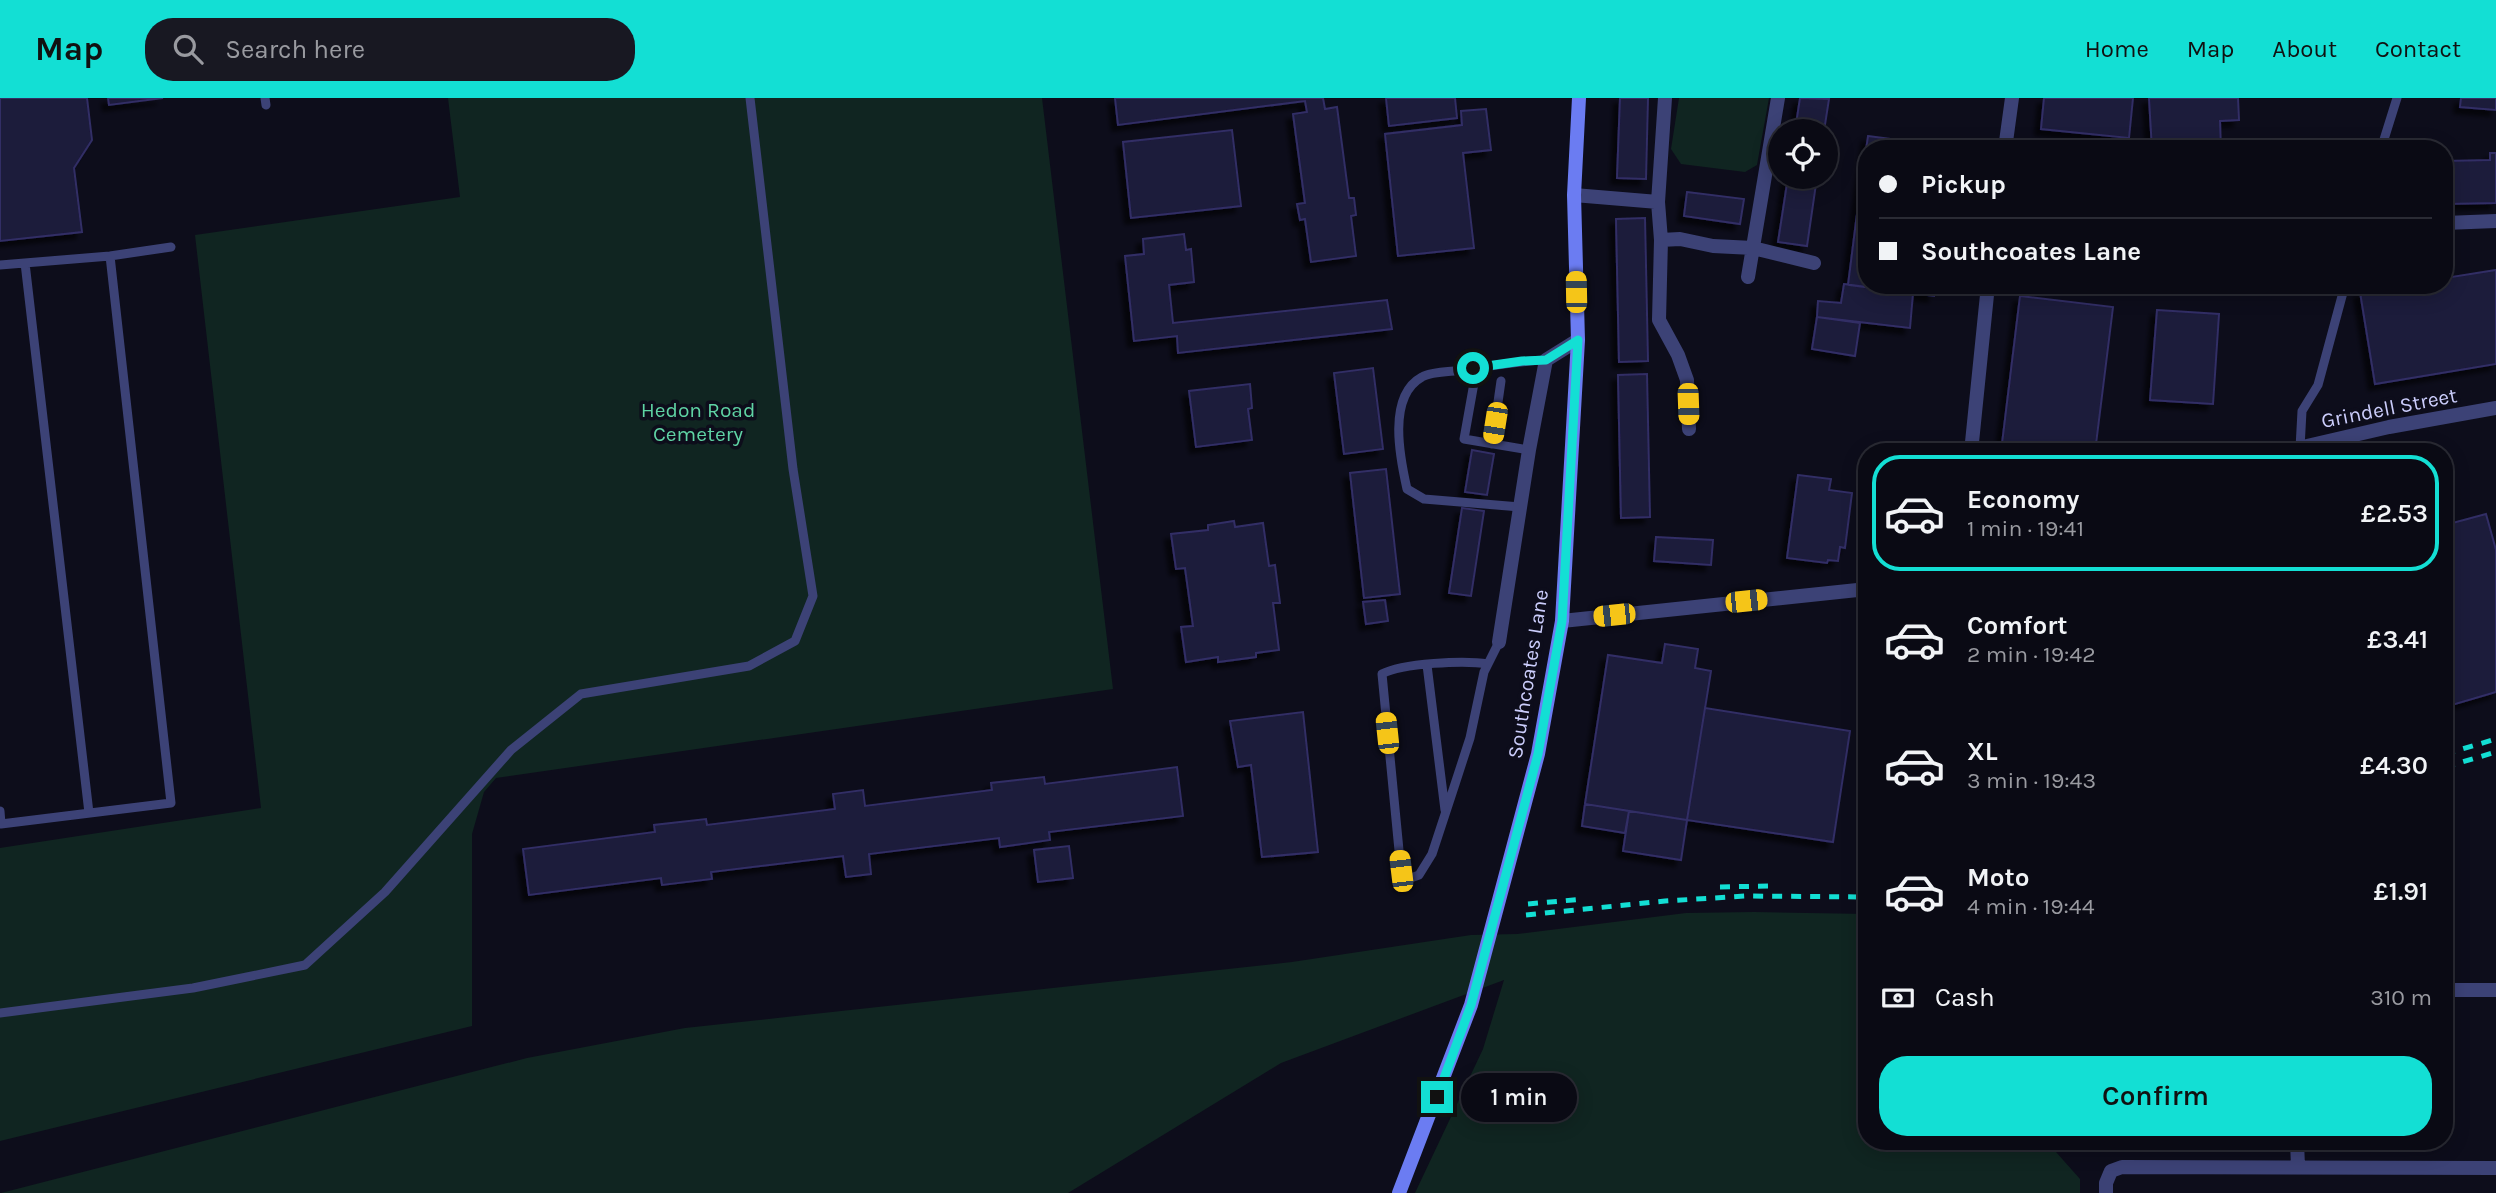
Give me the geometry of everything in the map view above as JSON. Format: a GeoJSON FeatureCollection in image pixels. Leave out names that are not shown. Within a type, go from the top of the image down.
{"type":"FeatureCollection","features":[{"type":"Feature","properties":{"kind":"street","name":"Southcoates Lane"},"geometry":{"type":"LineString","coordinates":[[1399,1193],[1471,1005],[1538,754],[1562,621],[1578,340],[1574,195],[1579,98]]}},
{"type":"Feature","properties":{"kind":"street"},"geometry":{"type":"LineString","coordinates":[[1665,98],[1658,202],[1661,240],[1659,320],[1678,355],[1687,380],[1689,429]]}},
{"type":"Feature","properties":{"kind":"street"},"geometry":{"type":"LineString","coordinates":[[1748,277],[1778,98]]}},
{"type":"Feature","properties":{"kind":"street"},"geometry":{"type":"LineString","coordinates":[[2006,140],[2012,98]]}},
{"type":"Feature","properties":{"kind":"street"},"geometry":{"type":"LineString","coordinates":[[1574,195],[1658,202]]}},
{"type":"Feature","properties":{"kind":"street"},"geometry":{"type":"LineString","coordinates":[[2453,223],[2496,222]]}},
{"type":"Feature","properties":{"kind":"street"},"geometry":{"type":"LineString","coordinates":[[1661,240],[1680,239],[1713,246],[1753,248],[1814,263]]}},
{"type":"Feature","properties":{"kind":"street"},"geometry":{"type":"LineString","coordinates":[[1972,443],[1987,294]]}},
{"type":"Feature","properties":{"kind":"street"},"geometry":{"type":"LineString","coordinates":[[1499,642],[1546,360],[1578,340]]}},
{"type":"Feature","properties":{"kind":"street","name":"Grindell Street"},"geometry":{"type":"LineString","coordinates":[[2321,443],[2389,427],[2496,408]]}},
{"type":"Feature","properties":{"kind":"street"},"geometry":{"type":"LineString","coordinates":[[1562,621],[1858,590]]}},
{"type":"Feature","properties":{"kind":"street"},"geometry":{"type":"LineString","coordinates":[[2453,990],[2496,990]]}},
{"type":"Feature","properties":{"kind":"street"},"geometry":{"type":"LineString","coordinates":[[2297,1150],[2298,1167]]}},
{"type":"Feature","properties":{"kind":"street"},"geometry":{"type":"LineString","coordinates":[[2106,1193],[2106,1183],[2111,1171],[2122,1167],[2496,1168]]}},
{"type":"Feature","properties":{"kind":"lane"},"geometry":{"type":"LineString","coordinates":[[0,1013],[193,988],[304,965],[385,892],[511,750],[581,694],[750,666],[795,641],[813,596],[785,405],[750,98]]}},
{"type":"Feature","properties":{"kind":"lane"},"geometry":{"type":"LineString","coordinates":[[2384,140],[2397,98]]}},
{"type":"Feature","properties":{"kind":"lane"},"geometry":{"type":"LineString","coordinates":[[0,265],[110,256],[171,247]]}},
{"type":"Feature","properties":{"kind":"lane"},"geometry":{"type":"LineString","coordinates":[[0,811],[1,824],[171,803],[110,256]]}},
{"type":"Feature","properties":{"kind":"lane"},"geometry":{"type":"LineString","coordinates":[[25,263],[89,813]]}},
{"type":"Feature","properties":{"kind":"lane"},"geometry":{"type":"LineString","coordinates":[[2297,443],[2302,411],[2318,385],[2343,294]]}},
{"type":"Feature","properties":{"kind":"lane"},"geometry":{"type":"LineString","coordinates":[[1520,507],[1424,499],[1407,489],[1400,458],[1399,421],[1409,387],[1423,376],[1522,361],[1546,360]]}},
{"type":"Feature","properties":{"kind":"lane"},"geometry":{"type":"LineString","coordinates":[[1492,444],[1501,381]]}},
{"type":"Feature","properties":{"kind":"lane"},"geometry":{"type":"LineString","coordinates":[[1474,383],[1464,439],[1529,450]]}},
{"type":"Feature","properties":{"kind":"lane"},"geometry":{"type":"LineString","coordinates":[[1488,664],[1471,661],[1400,667],[1382,674],[1401,871],[1408,879],[1419,875],[1432,854],[1469,738],[1480,686],[1499,642]]}},
{"type":"Feature","properties":{"kind":"lane"},"geometry":{"type":"LineString","coordinates":[[1427,665],[1445,812]]}},
{"type":"Feature","properties":{"kind":"green space","name":"Hedon Road Cemetery"},"geometry":{"type":"Polygon","coordinates":[[[448,98],[1042,98],[1113,689],[496,778],[484,792],[472,834],[472,1026],[0,1141],[0,848],[261,808],[195,235],[460,197],[448,98]]]}},
{"type":"Feature","properties":{"kind":"green space"},"geometry":{"type":"Polygon","coordinates":[[[1679,98],[1769,98],[1757,165],[1745,172],[1681,164],[1671,149],[1679,98]]]}},
{"type":"Feature","properties":{"kind":"green space"},"geometry":{"type":"Polygon","coordinates":[[[1686,913],[1858,914],[1858,1150],[2056,1150],[2080,1179],[2080,1193],[1415,1193],[1483,1049],[1504,980],[1281,1063],[1068,1193],[1,1193],[527,1058],[685,1028],[1292,962],[1471,935],[1517,934],[1686,913]]]}},
{"type":"Feature","properties":{"kind":"building"},"geometry":{"type":"Polygon","coordinates":[[[0,98],[87,98],[92,140],[74,168],[82,232],[0,241],[0,98]]]}},
{"type":"Feature","properties":{"kind":"building"},"geometry":{"type":"Polygon","coordinates":[[[108,98],[163,98],[109,105],[108,98]]]}},
{"type":"Feature","properties":{"kind":"building"},"geometry":{"type":"Polygon","coordinates":[[[1115,98],[1323,98],[1325,109],[1337,107],[1349,198],[1354,198],[1356,215],[1351,216],[1356,256],[1311,262],[1305,219],[1300,220],[1297,204],[1305,203],[1293,114],[1307,112],[1305,101],[1118,125],[1115,98]]]}},
{"type":"Feature","properties":{"kind":"building"},"geometry":{"type":"Polygon","coordinates":[[[1386,98],[1455,98],[1457,118],[1389,126],[1386,98]]]}},
{"type":"Feature","properties":{"kind":"building"},"geometry":{"type":"Polygon","coordinates":[[[1620,98],[1648,98],[1646,179],[1617,178],[1620,98]]]}},
{"type":"Feature","properties":{"kind":"building"},"geometry":{"type":"Polygon","coordinates":[[[1800,98],[1829,99],[1826,119],[1797,119],[1800,98]]]}},
{"type":"Feature","properties":{"kind":"building"},"geometry":{"type":"Polygon","coordinates":[[[2044,98],[2133,98],[2129,138],[2041,129],[2044,98]]]}},
{"type":"Feature","properties":{"kind":"building"},"geometry":{"type":"Polygon","coordinates":[[[2149,98],[2238,98],[2239,120],[2220,121],[2221,140],[2151,140],[2149,98]]]}},
{"type":"Feature","properties":{"kind":"building"},"geometry":{"type":"Polygon","coordinates":[[[2461,98],[2496,98],[2496,110],[2460,107],[2461,98]]]}},
{"type":"Feature","properties":{"kind":"building"},"geometry":{"type":"Polygon","coordinates":[[[1486,109],[1491,150],[1463,153],[1474,248],[1398,256],[1385,134],[1462,125],[1461,111],[1486,109]]]}},
{"type":"Feature","properties":{"kind":"building"},"geometry":{"type":"Polygon","coordinates":[[[1232,130],[1241,206],[1131,218],[1123,142],[1232,130]]]}},
{"type":"Feature","properties":{"kind":"building"},"geometry":{"type":"Polygon","coordinates":[[[1868,136],[1898,140],[1867,140],[1868,136]]]}},
{"type":"Feature","properties":{"kind":"building"},"geometry":{"type":"Polygon","coordinates":[[[2490,153],[2496,153],[2496,203],[2453,204],[2453,161],[2490,160],[2490,153]]]}},
{"type":"Feature","properties":{"kind":"building"},"geometry":{"type":"Polygon","coordinates":[[[1786,189],[1815,189],[1807,246],[1778,242],[1786,189]]]}},
{"type":"Feature","properties":{"kind":"building"},"geometry":{"type":"Polygon","coordinates":[[[1687,192],[1744,199],[1740,224],[1684,216],[1687,192]]]}},
{"type":"Feature","properties":{"kind":"building"},"geometry":{"type":"Polygon","coordinates":[[[1858,206],[1858,286],[1848,285],[1858,206]]]}},
{"type":"Feature","properties":{"kind":"building"},"geometry":{"type":"Polygon","coordinates":[[[1645,218],[1648,361],[1619,362],[1616,219],[1645,218]]]}},
{"type":"Feature","properties":{"kind":"building"},"geometry":{"type":"Polygon","coordinates":[[[1184,234],[1186,250],[1191,249],[1194,282],[1169,285],[1173,323],[1387,300],[1392,329],[1178,353],[1177,336],[1134,341],[1125,256],[1144,254],[1143,239],[1184,234]]]}},
{"type":"Feature","properties":{"kind":"building"},"geometry":{"type":"Polygon","coordinates":[[[2496,270],[2496,364],[2375,384],[2360,294],[2453,294],[2453,277],[2496,270]]]}},
{"type":"Feature","properties":{"kind":"building"},"geometry":{"type":"Polygon","coordinates":[[[1844,284],[1858,286],[1858,294],[1913,294],[1910,328],[1817,317],[1818,301],[1841,303],[1844,284]]]}},
{"type":"Feature","properties":{"kind":"building"},"geometry":{"type":"Polygon","coordinates":[[[2020,296],[2113,307],[2096,443],[2002,443],[2020,296]]]}},
{"type":"Feature","properties":{"kind":"building"},"geometry":{"type":"Polygon","coordinates":[[[2157,310],[2219,314],[2213,404],[2150,400],[2157,310]]]}},
{"type":"Feature","properties":{"kind":"building"},"geometry":{"type":"Polygon","coordinates":[[[1817,317],[1860,323],[1855,356],[1812,349],[1817,317]]]}},
{"type":"Feature","properties":{"kind":"building"},"geometry":{"type":"Polygon","coordinates":[[[1373,368],[1383,449],[1344,454],[1334,373],[1373,368]]]}},
{"type":"Feature","properties":{"kind":"building"},"geometry":{"type":"Polygon","coordinates":[[[1647,374],[1650,517],[1621,518],[1618,375],[1647,374]]]}},
{"type":"Feature","properties":{"kind":"building"},"geometry":{"type":"Polygon","coordinates":[[[1250,384],[1252,408],[1248,409],[1252,440],[1196,447],[1189,391],[1250,384]]]}},
{"type":"Feature","properties":{"kind":"building"},"geometry":{"type":"Polygon","coordinates":[[[1472,450],[1494,454],[1487,495],[1465,492],[1472,450]]]}},
{"type":"Feature","properties":{"kind":"building"},"geometry":{"type":"Polygon","coordinates":[[[1386,469],[1400,594],[1364,598],[1350,473],[1386,469]]]}},
{"type":"Feature","properties":{"kind":"building"},"geometry":{"type":"Polygon","coordinates":[[[1798,475],[1831,479],[1829,490],[1852,493],[1845,548],[1840,547],[1838,561],[1828,560],[1827,563],[1787,558],[1798,475]]]}},
{"type":"Feature","properties":{"kind":"building"},"geometry":{"type":"Polygon","coordinates":[[[1462,508],[1484,511],[1471,596],[1449,593],[1462,508]]]}},
{"type":"Feature","properties":{"kind":"building"},"geometry":{"type":"Polygon","coordinates":[[[2486,514],[2496,550],[2496,692],[2453,705],[2453,523],[2486,514]]]}},
{"type":"Feature","properties":{"kind":"building"},"geometry":{"type":"Polygon","coordinates":[[[1234,521],[1235,527],[1263,523],[1269,566],[1275,565],[1280,603],[1273,603],[1279,650],[1256,653],[1256,657],[1218,662],[1218,657],[1186,662],[1181,627],[1193,626],[1185,568],[1176,569],[1171,534],[1208,530],[1208,525],[1234,521]]]}},
{"type":"Feature","properties":{"kind":"building"},"geometry":{"type":"Polygon","coordinates":[[[1656,537],[1713,540],[1711,565],[1654,561],[1656,537]]]}},
{"type":"Feature","properties":{"kind":"building"},"geometry":{"type":"Polygon","coordinates":[[[1385,600],[1388,621],[1366,624],[1363,602],[1385,600]]]}},
{"type":"Feature","properties":{"kind":"building"},"geometry":{"type":"Polygon","coordinates":[[[1665,644],[1698,649],[1695,668],[1711,671],[1687,820],[1585,804],[1608,655],[1662,663],[1665,644]]]}},
{"type":"Feature","properties":{"kind":"building"},"geometry":{"type":"Polygon","coordinates":[[[1705,708],[1850,731],[1833,842],[1687,820],[1705,708]]]}},
{"type":"Feature","properties":{"kind":"building"},"geometry":{"type":"Polygon","coordinates":[[[1303,712],[1318,852],[1262,857],[1251,765],[1238,767],[1230,721],[1303,712]]]}},
{"type":"Feature","properties":{"kind":"building"},"geometry":{"type":"Polygon","coordinates":[[[1177,767],[1183,816],[1049,832],[1050,840],[1000,847],[999,838],[869,854],[871,874],[846,877],[843,856],[711,872],[712,879],[662,885],[661,878],[529,895],[523,849],[655,832],[654,825],[706,819],[707,825],[835,809],[833,794],[863,790],[865,806],[992,790],[991,783],[1044,777],[1045,784],[1177,767]]]}},
{"type":"Feature","properties":{"kind":"building"},"geometry":{"type":"Polygon","coordinates":[[[1585,804],[1629,811],[1625,833],[1582,826],[1585,804]]]}},
{"type":"Feature","properties":{"kind":"building"},"geometry":{"type":"Polygon","coordinates":[[[1629,811],[1687,820],[1681,860],[1623,851],[1629,811]]]}},
{"type":"Feature","properties":{"kind":"building"},"geometry":{"type":"Polygon","coordinates":[[[1069,846],[1073,878],[1038,882],[1034,850],[1069,846]]]}},
{"type":"Feature","properties":{"kind":"railway"},"geometry":{"type":"LineString","coordinates":[[2453,752],[2496,739]]}},
{"type":"Feature","properties":{"kind":"railway"},"geometry":{"type":"LineString","coordinates":[[2453,765],[2496,752]]}},
{"type":"Feature","properties":{"kind":"railway"},"geometry":{"type":"LineString","coordinates":[[1720,887],[1769,886]]}},
{"type":"Feature","properties":{"kind":"railway"},"geometry":{"type":"LineString","coordinates":[[1526,915],[1746,896],[1858,897]]}},
{"type":"Feature","properties":{"kind":"railway"},"geometry":{"type":"LineString","coordinates":[[1528,904],[1584,899]]}},
{"type":"Feature","properties":{"kind":"route"},"geometry":{"type":"LineString","coordinates":[[1437,1097],[1471,1005],[1538,754],[1562,621],[1578,340],[1546,360],[1473,368]]}}]}
